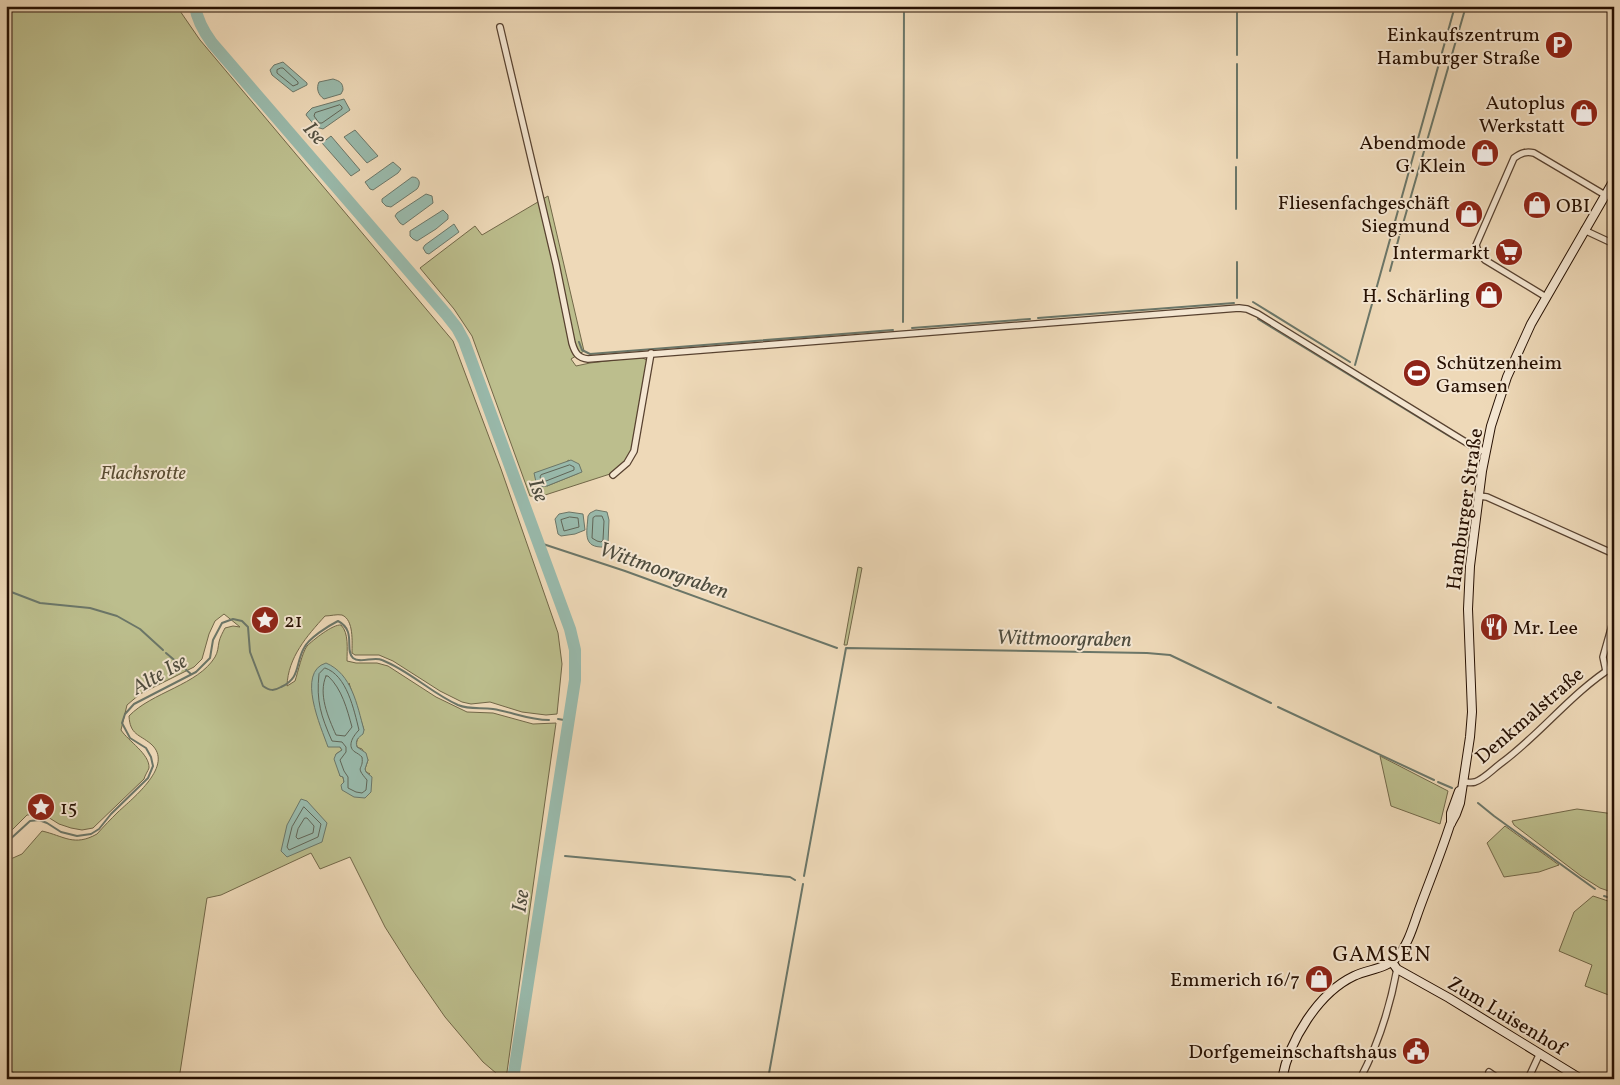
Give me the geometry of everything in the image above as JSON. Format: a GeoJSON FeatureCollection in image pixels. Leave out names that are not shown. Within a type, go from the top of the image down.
{"type":"FeatureCollection","features":[{"type":"Feature","properties":{"kind":"street"},"geometry":{"type":"LineString","coordinates":[[500,27],[556,264],[574,350],[581,358],[588,359],[1239,308],[1248,309],[1258,314],[1472,446],[1486,452]]}},
{"type":"Feature","properties":{"kind":"street"},"geometry":{"type":"LineString","coordinates":[[1546,297],[1485,260],[1478,252],[1476,245],[1514,158],[1524,152],[1534,153],[1605,195]]}},
{"type":"Feature","properties":{"kind":"street","name":"Hamburger Straße"},"geometry":{"type":"LineString","coordinates":[[1392,962],[1400,954],[1412,930],[1450,825],[1460,804],[1472,712],[1468,609],[1469,580],[1479,496],[1491,426],[1507,377],[1531,324],[1614,180]]}},
{"type":"Feature","properties":{"kind":"street"},"geometry":{"type":"LineString","coordinates":[[1584,230],[1614,244]]}},
{"type":"Feature","properties":{"kind":"street"},"geometry":{"type":"LineString","coordinates":[[613,475],[625,466],[634,450],[651,353]]}},
{"type":"Feature","properties":{"kind":"street"},"geometry":{"type":"LineString","coordinates":[[1479,496],[1487,497],[1614,554]]}},
{"type":"Feature","properties":{"kind":"street"},"geometry":{"type":"LineString","coordinates":[[1606,671],[1603,657],[1614,618]]}},
{"type":"Feature","properties":{"kind":"street","name":"Denkmalstraße"},"geometry":{"type":"LineString","coordinates":[[1463,782],[1479,780],[1506,760],[1569,702],[1614,666]]}},
{"type":"Feature","properties":{"kind":"street"},"geometry":{"type":"LineString","coordinates":[[1282,1079],[1287,1059],[1297,1035],[1330,993],[1353,976],[1392,962]]}},
{"type":"Feature","properties":{"kind":"street","name":"Zum Luisenhof"},"geometry":{"type":"LineString","coordinates":[[1392,962],[1397,969],[1449,998],[1581,1079]]}},
{"type":"Feature","properties":{"kind":"street"},"geometry":{"type":"LineString","coordinates":[[1360,1079],[1379,1036],[1390,1002],[1397,969]]}},
{"type":"Feature","properties":{"kind":"street"},"geometry":{"type":"LineString","coordinates":[[1528,1079],[1540,1053]]}},
{"type":"Feature","properties":{"kind":"street"},"geometry":{"type":"LineString","coordinates":[[1489,1072],[1499,1079]]}},
{"type":"Feature","properties":{"kind":"green space","name":"Flachsrotte"},"geometry":{"type":"Polygon","coordinates":[[[6,6],[180,6],[180,11],[200,40],[453,341],[501,469],[558,633],[562,664],[557,714],[546,715],[522,712],[490,702],[471,704],[462,702],[440,691],[393,661],[379,655],[355,655],[352,653],[352,637],[349,622],[342,615],[325,616],[305,639],[295,656],[288,675],[287,686],[295,681],[307,646],[318,636],[337,625],[341,625],[344,628],[346,637],[347,661],[377,663],[388,666],[436,697],[467,712],[493,713],[533,724],[556,723],[506,1079],[503,1079],[483,1062],[445,1017],[385,927],[350,857],[320,869],[311,853],[221,895],[207,898],[179,1079],[6,1079],[6,861],[22,854],[42,831],[75,840],[82,840],[97,834],[149,781],[158,762],[157,752],[151,744],[133,731],[129,716],[150,701],[198,675],[207,667],[216,655],[220,638],[225,628],[240,627],[224,614],[215,621],[202,659],[194,667],[140,694],[127,705],[121,730],[146,758],[149,768],[144,779],[93,828],[82,830],[71,828],[59,824],[43,814],[27,815],[6,836],[6,6]],[[349,683],[340,747],[342,750],[336,754],[340,776],[343,777],[344,782],[370,774],[365,769],[368,760],[362,749],[357,747],[358,738],[364,730],[349,683]]]}},
{"type":"Feature","properties":{"kind":"green space"},"geometry":{"type":"Polygon","coordinates":[[[548,196],[584,351],[571,359],[576,366],[640,357],[647,360],[633,448],[623,463],[610,474],[539,497],[530,496],[472,336],[454,309],[420,268],[475,226],[482,235],[548,196]],[[569,460],[547,486],[579,473],[569,460]]]}},
{"type":"Feature","properties":{"kind":"green space"},"geometry":{"type":"Polygon","coordinates":[[[858,567],[862,568],[847,645],[844,645],[858,567]]]}},
{"type":"Feature","properties":{"kind":"green space"},"geometry":{"type":"Polygon","coordinates":[[[1380,756],[1448,791],[1440,824],[1391,806],[1380,756]]]}},
{"type":"Feature","properties":{"kind":"green space"},"geometry":{"type":"Polygon","coordinates":[[[1577,809],[1614,814],[1614,893],[1600,888],[1581,876],[1514,825],[1512,821],[1577,809]]]}},
{"type":"Feature","properties":{"kind":"green space"},"geometry":{"type":"Polygon","coordinates":[[[1505,826],[1559,865],[1539,872],[1504,877],[1487,843],[1505,826]]]}},
{"type":"Feature","properties":{"kind":"green space"},"geometry":{"type":"Polygon","coordinates":[[[1593,896],[1614,903],[1614,997],[1585,986],[1592,965],[1559,951],[1574,912],[1593,896]]]}},
{"type":"Feature","properties":{"kind":"water"},"geometry":{"type":"Polygon","coordinates":[[[283,62],[307,85],[293,92],[272,75],[270,70],[274,65],[283,62]]]}},
{"type":"Feature","properties":{"kind":"water"},"geometry":{"type":"Polygon","coordinates":[[[333,79],[341,83],[343,90],[341,94],[324,99],[318,91],[319,82],[333,79]]]}},
{"type":"Feature","properties":{"kind":"water"},"geometry":{"type":"Polygon","coordinates":[[[344,99],[350,110],[323,129],[316,127],[306,115],[312,108],[344,99]]]}},
{"type":"Feature","properties":{"kind":"water"},"geometry":{"type":"Polygon","coordinates":[[[355,130],[378,156],[367,163],[344,137],[355,130]]]}},
{"type":"Feature","properties":{"kind":"water"},"geometry":{"type":"Polygon","coordinates":[[[331,136],[360,170],[351,176],[322,143],[331,136]]]}},
{"type":"Feature","properties":{"kind":"water"},"geometry":{"type":"Polygon","coordinates":[[[393,162],[401,169],[398,173],[373,190],[370,189],[365,182],[393,162]]]}},
{"type":"Feature","properties":{"kind":"water"},"geometry":{"type":"Polygon","coordinates":[[[412,177],[417,178],[419,181],[417,189],[391,207],[386,206],[382,202],[382,199],[412,177]]]}},
{"type":"Feature","properties":{"kind":"water"},"geometry":{"type":"Polygon","coordinates":[[[426,194],[432,196],[433,203],[403,225],[400,223],[395,216],[397,213],[426,194]]]}},
{"type":"Feature","properties":{"kind":"water"},"geometry":{"type":"Polygon","coordinates":[[[443,210],[448,215],[448,219],[436,229],[417,241],[410,236],[410,231],[443,210]]]}},
{"type":"Feature","properties":{"kind":"water"},"geometry":{"type":"Polygon","coordinates":[[[454,224],[459,232],[429,254],[426,253],[423,248],[425,245],[454,224]]]}},
{"type":"Feature","properties":{"kind":"water"},"geometry":{"type":"Polygon","coordinates":[[[571,460],[579,464],[582,472],[547,486],[540,487],[536,482],[534,473],[571,460]]]}},
{"type":"Feature","properties":{"kind":"water"},"geometry":{"type":"Polygon","coordinates":[[[596,510],[607,512],[609,520],[608,544],[604,547],[592,545],[587,538],[588,516],[596,510]]]}},
{"type":"Feature","properties":{"kind":"water"},"geometry":{"type":"Polygon","coordinates":[[[569,512],[583,514],[585,530],[561,536],[558,534],[555,519],[559,514],[569,512]]]}},
{"type":"Feature","properties":{"kind":"water"},"geometry":{"type":"Polygon","coordinates":[[[326,663],[335,668],[348,682],[359,711],[364,730],[363,734],[357,739],[356,745],[366,753],[368,760],[365,769],[372,777],[371,792],[365,798],[354,797],[342,790],[343,777],[340,776],[334,759],[336,754],[342,750],[340,747],[328,747],[316,714],[313,701],[313,677],[317,668],[326,663]]]}},
{"type":"Feature","properties":{"kind":"water"},"geometry":{"type":"Polygon","coordinates":[[[301,799],[307,801],[327,823],[322,842],[287,857],[281,851],[287,825],[301,799]]]}},
{"type":"Feature","properties":{"kind":"waterway","name":"Ise"},"geometry":{"type":"LineString","coordinates":[[195,6],[201,26],[212,43],[457,328],[464,341],[570,629],[575,650],[575,680],[513,1079]]}},
{"type":"Feature","properties":{"kind":"waterway"},"geometry":{"type":"LineString","coordinates":[[903,322],[904,6]]}},
{"type":"Feature","properties":{"kind":"waterway"},"geometry":{"type":"LineString","coordinates":[[1237,6],[1237,55]]}},
{"type":"Feature","properties":{"kind":"waterway"},"geometry":{"type":"LineString","coordinates":[[1355,365],[1455,6]]}},
{"type":"Feature","properties":{"kind":"waterway"},"geometry":{"type":"LineString","coordinates":[[1400,234],[1466,6]]}},
{"type":"Feature","properties":{"kind":"waterway"},"geometry":{"type":"LineString","coordinates":[[1237,64],[1237,158]]}},
{"type":"Feature","properties":{"kind":"waterway"},"geometry":{"type":"LineString","coordinates":[[1236,167],[1236,209]]}},
{"type":"Feature","properties":{"kind":"waterway"},"geometry":{"type":"LineString","coordinates":[[1390,271],[1399,237]]}},
{"type":"Feature","properties":{"kind":"waterway"},"geometry":{"type":"LineString","coordinates":[[1237,262],[1237,298]]}},
{"type":"Feature","properties":{"kind":"waterway"},"geometry":{"type":"LineString","coordinates":[[1253,302],[1350,362]]}},
{"type":"Feature","properties":{"kind":"waterway"},"geometry":{"type":"LineString","coordinates":[[1038,318],[1234,303]]}},
{"type":"Feature","properties":{"kind":"waterway"},"geometry":{"type":"LineString","coordinates":[[912,328],[1030,319]]}},
{"type":"Feature","properties":{"kind":"waterway"},"geometry":{"type":"LineString","coordinates":[[1258,319],[1454,439]]}},
{"type":"Feature","properties":{"kind":"waterway"},"geometry":{"type":"LineString","coordinates":[[579,342],[582,350],[590,354],[893,330]]}},
{"type":"Feature","properties":{"kind":"waterway","name":"Wittmoorgraben"},"geometry":{"type":"LineString","coordinates":[[537,542],[625,571],[837,648]]}},
{"type":"Feature","properties":{"kind":"waterway"},"geometry":{"type":"LineString","coordinates":[[6,590],[40,603],[90,608],[117,616],[140,629],[163,650]]}},
{"type":"Feature","properties":{"kind":"waterway","name":"Alte Ise"},"geometry":{"type":"LineString","coordinates":[[6,843],[30,821],[39,820],[61,832],[77,836],[91,834],[99,829],[111,814],[148,778],[153,766],[146,748],[130,738],[122,723],[125,714],[134,704],[196,672],[210,658],[213,640],[222,623],[233,619],[242,621],[248,627],[250,652],[263,686],[270,690],[279,688],[292,679],[306,644],[338,621],[347,630],[351,655],[356,660],[382,660],[402,670],[462,707],[493,709],[534,719],[549,720]]}},
{"type":"Feature","properties":{"kind":"waterway","name":"Wittmoorgraben"},"geometry":{"type":"LineString","coordinates":[[804,876],[846,648],[1147,653],[1170,655],[1271,703]]}},
{"type":"Feature","properties":{"kind":"waterway"},"geometry":{"type":"LineString","coordinates":[[166,653],[191,674]]}},
{"type":"Feature","properties":{"kind":"waterway","name":"Wittmoorgraben"},"geometry":{"type":"LineString","coordinates":[[1278,707],[1434,780]]}},
{"type":"Feature","properties":{"kind":"waterway","name":"Alte Ise"},"geometry":{"type":"LineString","coordinates":[[558,719],[570,721]]}},
{"type":"Feature","properties":{"kind":"waterway","name":"Wittmoorgraben"},"geometry":{"type":"LineString","coordinates":[[1438,782],[1452,788]]}},
{"type":"Feature","properties":{"kind":"waterway","name":"Wittmoorgraben"},"geometry":{"type":"LineString","coordinates":[[1478,803],[1595,889]]}},
{"type":"Feature","properties":{"kind":"waterway"},"geometry":{"type":"LineString","coordinates":[[565,856],[790,877],[795,880]]}},
{"type":"Feature","properties":{"kind":"waterway"},"geometry":{"type":"LineString","coordinates":[[768,1079],[803,884]]}},
{"type":"Feature","properties":{"kind":"waterway","name":"Wittmoorgraben"},"geometry":{"type":"LineString","coordinates":[[1604,896],[1614,899]]}},
{"type":"Feature","properties":{"kind":"waterway","name":"Alte Ise"},"geometry":{"type":"LineString","coordinates":[[6,1065],[18,1079]]}},
{"type":"Feature","properties":{"kind":"place","name":"Einkaufszentrum Hamburger Straße"},"geometry":{"type":"Point","coordinates":[1559,45]}},
{"type":"Feature","properties":{"kind":"place","name":"Autoplus Werkstatt"},"geometry":{"type":"Point","coordinates":[1584,113]}},
{"type":"Feature","properties":{"kind":"place","name":"Abendmode G. Klein"},"geometry":{"type":"Point","coordinates":[1485,153]}},
{"type":"Feature","properties":{"kind":"place","name":"OBI"},"geometry":{"type":"Point","coordinates":[1537,205]}},
{"type":"Feature","properties":{"kind":"place","name":"Fliesenfachgeschäft Siegmund"},"geometry":{"type":"Point","coordinates":[1469,214]}},
{"type":"Feature","properties":{"kind":"place","name":"Intermarkt"},"geometry":{"type":"Point","coordinates":[1509,252]}},
{"type":"Feature","properties":{"kind":"place","name":"H. Schärling"},"geometry":{"type":"Point","coordinates":[1489,295]}},
{"type":"Feature","properties":{"kind":"place","name":"Schützenheim Gamsen"},"geometry":{"type":"Point","coordinates":[1417,373]}},
{"type":"Feature","properties":{"kind":"place","name":"21"},"geometry":{"type":"Point","coordinates":[265,620]}},
{"type":"Feature","properties":{"kind":"place","name":"Mr. Lee"},"geometry":{"type":"Point","coordinates":[1494,627]}},
{"type":"Feature","properties":{"kind":"place","name":"15"},"geometry":{"type":"Point","coordinates":[41,807]}},
{"type":"Feature","properties":{"kind":"place","name":"Emmerich 16/7"},"geometry":{"type":"Point","coordinates":[1319,979]}},
{"type":"Feature","properties":{"kind":"place","name":"Dorfgemeinschaftshaus"},"geometry":{"type":"Point","coordinates":[1416,1051]}},
{"type":"Feature","properties":{"kind":"district","name":"GAMSEN"},"geometry":{"type":"Point","coordinates":[1382,953]}}]}
